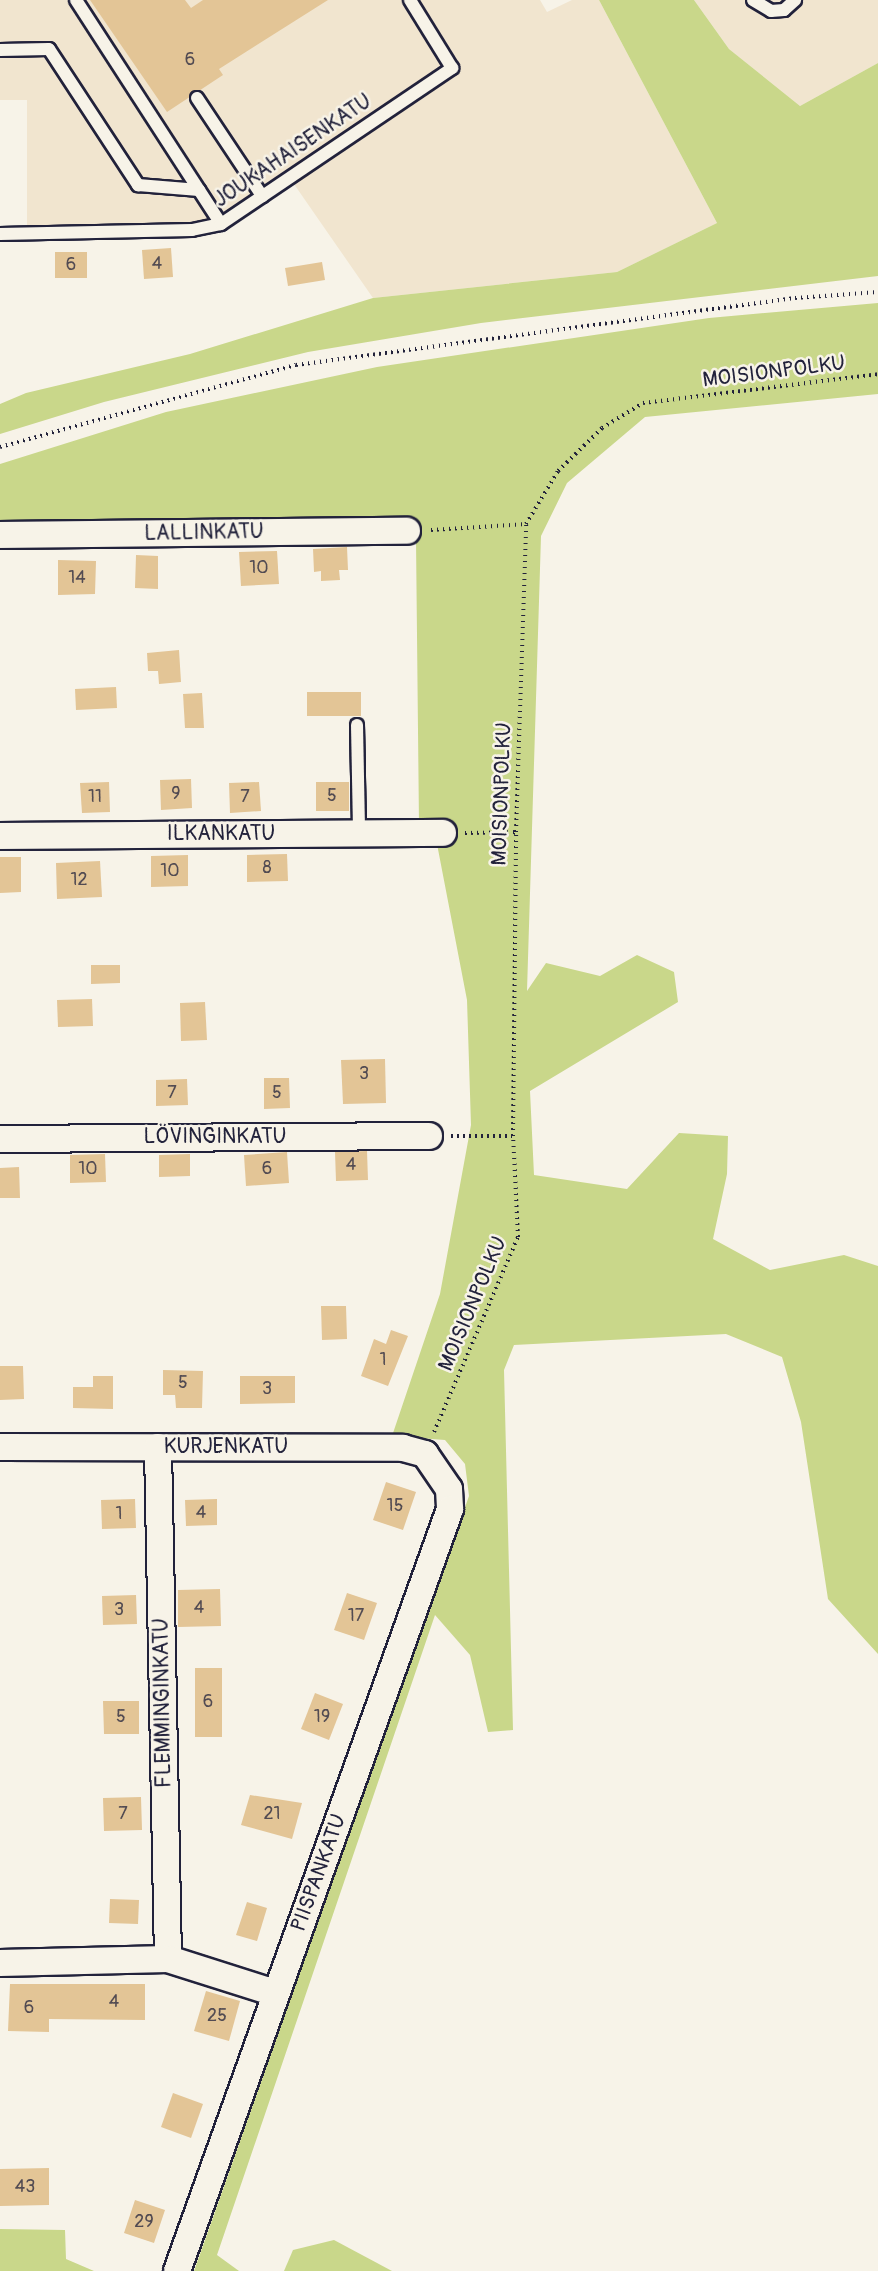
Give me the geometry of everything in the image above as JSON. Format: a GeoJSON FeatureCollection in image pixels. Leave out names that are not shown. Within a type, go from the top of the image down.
{"type":"FeatureCollection","features":[{"type":"Feature","properties":{"kind":"street","name":"LALLINKATU"},"geometry":{"type":"LineString","coordinates":[[0,536],[407,531]]}},
{"type":"Feature","properties":{"kind":"street","name":"ILKANKATU"},"geometry":{"type":"LineString","coordinates":[[0,836],[443,833]]}},
{"type":"Feature","properties":{"kind":"street","name":"LÖVINGINKATU"},"geometry":{"type":"LineString","coordinates":[[0,1139],[429,1136]]}},
{"type":"Feature","properties":{"kind":"street","name":"FLEMMINGINKATU"},"geometry":{"type":"LineString","coordinates":[[158,1447],[168,1959]]}},
{"type":"Feature","properties":{"kind":"street","name":"KURJENKATU"},"geometry":{"type":"LineString","coordinates":[[0,1448],[403,1448],[425,1455]]}},
{"type":"Feature","properties":{"kind":"street","name":"PIISPANKATU"},"geometry":{"type":"LineString","coordinates":[[177,2271],[450,1509],[441,1474],[425,1455]]}},
{"type":"Feature","properties":{"kind":"street"},"geometry":{"type":"LineString","coordinates":[[0,1963],[168,1959],[275,1993]]}},
{"type":"Feature","properties":{"kind":"lane"},"geometry":{"type":"LineString","coordinates":[[76,0],[221,224]]}},
{"type":"Feature","properties":{"kind":"lane","name":"JOUKAHAISENKATU"},"geometry":{"type":"LineString","coordinates":[[0,234],[192,230],[221,224],[452,68],[410,0]]}},
{"type":"Feature","properties":{"kind":"lane"},"geometry":{"type":"LineString","coordinates":[[753,0],[771,11],[784,10],[795,0]]}},
{"type":"Feature","properties":{"kind":"lane"},"geometry":{"type":"LineString","coordinates":[[0,51],[50,49],[138,185],[199,190]]}},
{"type":"Feature","properties":{"kind":"lane"},"geometry":{"type":"LineString","coordinates":[[197,98],[262,196]]}},
{"type":"Feature","properties":{"kind":"lane"},"geometry":{"type":"LineString","coordinates":[[357,725],[358,833]]}},
{"type":"Feature","properties":{"kind":"path"},"geometry":{"type":"LineString","coordinates":[[0,447],[296,365],[795,298],[878,292]]}},
{"type":"Feature","properties":{"kind":"path","name":"MOISIONPOLKU"},"geometry":{"type":"LineString","coordinates":[[425,1455],[518,1237],[513,1136],[516,832],[526,524],[558,471],[602,428],[643,404],[878,374]]}},
{"type":"Feature","properties":{"kind":"path"},"geometry":{"type":"LineString","coordinates":[[407,531],[526,524]]}},
{"type":"Feature","properties":{"kind":"path"},"geometry":{"type":"LineString","coordinates":[[443,833],[516,832]]}},
{"type":"Feature","properties":{"kind":"path"},"geometry":{"type":"LineString","coordinates":[[429,1136],[513,1136]]}},
{"type":"Feature","properties":{"kind":"shaded area"},"geometry":{"type":"Polygon","coordinates":[[[0,0],[540,0],[547,12],[572,0],[599,0],[717,223],[617,272],[373,298],[287,174],[220,216],[198,223],[27,226],[27,100],[0,100],[0,0]]]}},
{"type":"Feature","properties":{"kind":"shaded area"},"geometry":{"type":"Polygon","coordinates":[[[694,0],[878,0],[878,63],[800,106],[729,49],[694,0]]]}},
{"type":"Feature","properties":{"kind":"green space"},"geometry":{"type":"Polygon","coordinates":[[[599,0],[694,0],[729,49],[800,106],[878,63],[878,276],[481,323],[308,352],[104,402],[0,434],[0,404],[26,393],[190,354],[373,298],[617,272],[717,223],[599,0]]]}},
{"type":"Feature","properties":{"kind":"green space"},"geometry":{"type":"Polygon","coordinates":[[[878,303],[878,394],[645,417],[567,483],[541,536],[527,991],[546,963],[600,976],[637,955],[674,972],[678,1002],[530,1091],[534,1175],[627,1189],[679,1133],[728,1136],[727,1174],[713,1239],[770,1270],[844,1255],[878,1266],[878,1654],[828,1599],[801,1422],[782,1357],[726,1334],[514,1345],[504,1370],[513,1730],[488,1732],[470,1655],[435,1615],[217,2255],[239,2271],[194,2271],[469,1496],[465,1464],[445,1440],[392,1436],[440,1294],[471,1125],[467,1000],[437,844],[419,825],[416,540],[402,521],[0,526],[0,464],[166,412],[377,367],[709,318],[878,303]]]}},
{"type":"Feature","properties":{"kind":"green space"},"geometry":{"type":"Polygon","coordinates":[[[0,2229],[65,2230],[66,2259],[94,2271],[0,2271],[0,2229]]]}},
{"type":"Feature","properties":{"kind":"green space"},"geometry":{"type":"Polygon","coordinates":[[[334,2240],[392,2271],[284,2271],[293,2250],[334,2240]]]}},
{"type":"Feature","properties":{"kind":"building"},"geometry":{"type":"Polygon","coordinates":[[[90,0],[185,0],[191,8],[203,0],[328,0],[219,69],[223,75],[167,112],[90,0]]]}},
{"type":"Feature","properties":{"kind":"building"},"geometry":{"type":"Polygon","coordinates":[[[171,248],[173,277],[144,279],[142,250],[171,248]]]}},
{"type":"Feature","properties":{"kind":"building"},"geometry":{"type":"Polygon","coordinates":[[[55,252],[87,252],[87,278],[55,278],[55,252]]]}},
{"type":"Feature","properties":{"kind":"building"},"geometry":{"type":"Polygon","coordinates":[[[322,262],[325,280],[288,286],[285,268],[322,262]]]}},
{"type":"Feature","properties":{"kind":"building"},"geometry":{"type":"Polygon","coordinates":[[[347,547],[348,570],[339,570],[340,580],[321,581],[321,571],[314,572],[313,549],[347,547]]]}},
{"type":"Feature","properties":{"kind":"building"},"geometry":{"type":"Polygon","coordinates":[[[277,551],[279,584],[241,586],[239,552],[277,551]]]}},
{"type":"Feature","properties":{"kind":"building"},"geometry":{"type":"Polygon","coordinates":[[[136,555],[158,556],[158,589],[135,588],[136,555]]]}},
{"type":"Feature","properties":{"kind":"building"},"geometry":{"type":"Polygon","coordinates":[[[58,560],[96,561],[95,594],[58,595],[58,560]]]}},
{"type":"Feature","properties":{"kind":"building"},"geometry":{"type":"Polygon","coordinates":[[[179,650],[181,682],[159,684],[158,671],[148,671],[147,653],[179,650]]]}},
{"type":"Feature","properties":{"kind":"building"},"geometry":{"type":"Polygon","coordinates":[[[116,687],[117,708],[76,710],[75,689],[116,687]]]}},
{"type":"Feature","properties":{"kind":"building"},"geometry":{"type":"Polygon","coordinates":[[[307,692],[361,692],[361,716],[307,716],[307,692]]]}},
{"type":"Feature","properties":{"kind":"building"},"geometry":{"type":"Polygon","coordinates":[[[202,693],[204,728],[185,728],[183,694],[202,693]]]}},
{"type":"Feature","properties":{"kind":"building"},"geometry":{"type":"Polygon","coordinates":[[[191,779],[192,808],[161,810],[160,780],[191,779]]]}},
{"type":"Feature","properties":{"kind":"building"},"geometry":{"type":"Polygon","coordinates":[[[109,782],[110,812],[82,813],[80,783],[109,782]]]}},
{"type":"Feature","properties":{"kind":"building"},"geometry":{"type":"Polygon","coordinates":[[[259,782],[261,811],[230,813],[229,783],[259,782]]]}},
{"type":"Feature","properties":{"kind":"building"},"geometry":{"type":"Polygon","coordinates":[[[316,782],[349,782],[349,811],[316,811],[316,782]]]}},
{"type":"Feature","properties":{"kind":"building"},"geometry":{"type":"Polygon","coordinates":[[[287,854],[288,881],[247,882],[247,855],[287,854]]]}},
{"type":"Feature","properties":{"kind":"building"},"geometry":{"type":"Polygon","coordinates":[[[188,855],[188,886],[151,887],[151,856],[188,855]]]}},
{"type":"Feature","properties":{"kind":"building"},"geometry":{"type":"Polygon","coordinates":[[[0,857],[21,857],[21,892],[0,893],[0,857]]]}},
{"type":"Feature","properties":{"kind":"building"},"geometry":{"type":"Polygon","coordinates":[[[100,861],[102,897],[57,899],[56,863],[100,861]]]}},
{"type":"Feature","properties":{"kind":"building"},"geometry":{"type":"Polygon","coordinates":[[[91,965],[120,965],[120,983],[91,984],[91,965]]]}},
{"type":"Feature","properties":{"kind":"building"},"geometry":{"type":"Polygon","coordinates":[[[92,999],[93,1026],[58,1027],[57,1000],[92,999]]]}},
{"type":"Feature","properties":{"kind":"building"},"geometry":{"type":"Polygon","coordinates":[[[205,1002],[207,1040],[181,1041],[180,1003],[205,1002]]]}},
{"type":"Feature","properties":{"kind":"building"},"geometry":{"type":"Polygon","coordinates":[[[385,1059],[386,1103],[343,1104],[341,1060],[385,1059]]]}},
{"type":"Feature","properties":{"kind":"building"},"geometry":{"type":"Polygon","coordinates":[[[264,1078],[289,1078],[290,1108],[264,1109],[264,1078]]]}},
{"type":"Feature","properties":{"kind":"building"},"geometry":{"type":"Polygon","coordinates":[[[187,1079],[188,1105],[156,1106],[156,1080],[187,1079]]]}},
{"type":"Feature","properties":{"kind":"building"},"geometry":{"type":"Polygon","coordinates":[[[367,1151],[368,1180],[336,1181],[335,1152],[367,1151]]]}},
{"type":"Feature","properties":{"kind":"building"},"geometry":{"type":"Polygon","coordinates":[[[287,1152],[289,1183],[246,1186],[244,1155],[287,1152]]]}},
{"type":"Feature","properties":{"kind":"building"},"geometry":{"type":"Polygon","coordinates":[[[105,1154],[106,1182],[70,1183],[70,1155],[105,1154]]]}},
{"type":"Feature","properties":{"kind":"building"},"geometry":{"type":"Polygon","coordinates":[[[190,1154],[190,1176],[159,1177],[159,1155],[190,1154]]]}},
{"type":"Feature","properties":{"kind":"building"},"geometry":{"type":"Polygon","coordinates":[[[19,1167],[20,1198],[0,1198],[0,1168],[19,1167]]]}},
{"type":"Feature","properties":{"kind":"building"},"geometry":{"type":"Polygon","coordinates":[[[321,1306],[346,1306],[347,1339],[322,1340],[321,1306]]]}},
{"type":"Feature","properties":{"kind":"building"},"geometry":{"type":"Polygon","coordinates":[[[391,1330],[408,1336],[388,1386],[361,1376],[374,1339],[386,1344],[391,1330]]]}},
{"type":"Feature","properties":{"kind":"building"},"geometry":{"type":"Polygon","coordinates":[[[0,1366],[23,1366],[24,1399],[0,1400],[0,1366]]]}},
{"type":"Feature","properties":{"kind":"building"},"geometry":{"type":"Polygon","coordinates":[[[163,1370],[203,1371],[202,1408],[176,1408],[175,1395],[163,1395],[163,1370]]]}},
{"type":"Feature","properties":{"kind":"building"},"geometry":{"type":"Polygon","coordinates":[[[93,1376],[113,1376],[113,1409],[73,1408],[73,1387],[93,1387],[93,1376]]]}},
{"type":"Feature","properties":{"kind":"building"},"geometry":{"type":"Polygon","coordinates":[[[240,1376],[295,1376],[295,1403],[240,1404],[240,1376]]]}},
{"type":"Feature","properties":{"kind":"building"},"geometry":{"type":"Polygon","coordinates":[[[386,1482],[416,1492],[403,1530],[373,1520],[386,1482]]]}},
{"type":"Feature","properties":{"kind":"building"},"geometry":{"type":"Polygon","coordinates":[[[135,1499],[136,1528],[102,1529],[101,1500],[135,1499]]]}},
{"type":"Feature","properties":{"kind":"building"},"geometry":{"type":"Polygon","coordinates":[[[217,1499],[217,1525],[186,1526],[185,1500],[217,1499]]]}},
{"type":"Feature","properties":{"kind":"building"},"geometry":{"type":"Polygon","coordinates":[[[220,1589],[221,1626],[178,1627],[178,1590],[220,1589]]]}},
{"type":"Feature","properties":{"kind":"building"},"geometry":{"type":"Polygon","coordinates":[[[347,1593],[377,1603],[364,1640],[334,1630],[347,1593]]]}},
{"type":"Feature","properties":{"kind":"building"},"geometry":{"type":"Polygon","coordinates":[[[136,1595],[137,1624],[103,1625],[102,1596],[136,1595]]]}},
{"type":"Feature","properties":{"kind":"building"},"geometry":{"type":"Polygon","coordinates":[[[195,1668],[222,1668],[222,1737],[195,1737],[195,1668]]]}},
{"type":"Feature","properties":{"kind":"building"},"geometry":{"type":"Polygon","coordinates":[[[315,1693],[343,1704],[329,1740],[301,1729],[315,1693]]]}},
{"type":"Feature","properties":{"kind":"building"},"geometry":{"type":"Polygon","coordinates":[[[103,1701],[139,1701],[139,1734],[104,1734],[103,1701]]]}},
{"type":"Feature","properties":{"kind":"building"},"geometry":{"type":"Polygon","coordinates":[[[250,1795],[302,1803],[292,1839],[241,1825],[250,1795]]]}},
{"type":"Feature","properties":{"kind":"building"},"geometry":{"type":"Polygon","coordinates":[[[141,1797],[142,1830],[104,1831],[103,1798],[141,1797]]]}},
{"type":"Feature","properties":{"kind":"building"},"geometry":{"type":"Polygon","coordinates":[[[110,1899],[139,1900],[138,1924],[109,1923],[110,1899]]]}},
{"type":"Feature","properties":{"kind":"building"},"geometry":{"type":"Polygon","coordinates":[[[247,1902],[267,1908],[257,1941],[236,1935],[247,1902]]]}},
{"type":"Feature","properties":{"kind":"building"},"geometry":{"type":"Polygon","coordinates":[[[10,1984],[145,1984],[145,2020],[49,2019],[49,2032],[8,2031],[10,1984]]]}},
{"type":"Feature","properties":{"kind":"building"},"geometry":{"type":"Polygon","coordinates":[[[206,1991],[240,2001],[229,2041],[194,2031],[206,1991]]]}},
{"type":"Feature","properties":{"kind":"building"},"geometry":{"type":"Polygon","coordinates":[[[173,2093],[203,2104],[191,2138],[161,2127],[173,2093]]]}},
{"type":"Feature","properties":{"kind":"building"},"geometry":{"type":"Polygon","coordinates":[[[49,2168],[49,2205],[0,2206],[0,2169],[49,2168]]]}},
{"type":"Feature","properties":{"kind":"building"},"geometry":{"type":"Polygon","coordinates":[[[135,2200],[165,2210],[154,2243],[124,2233],[135,2200]]]}}]}
